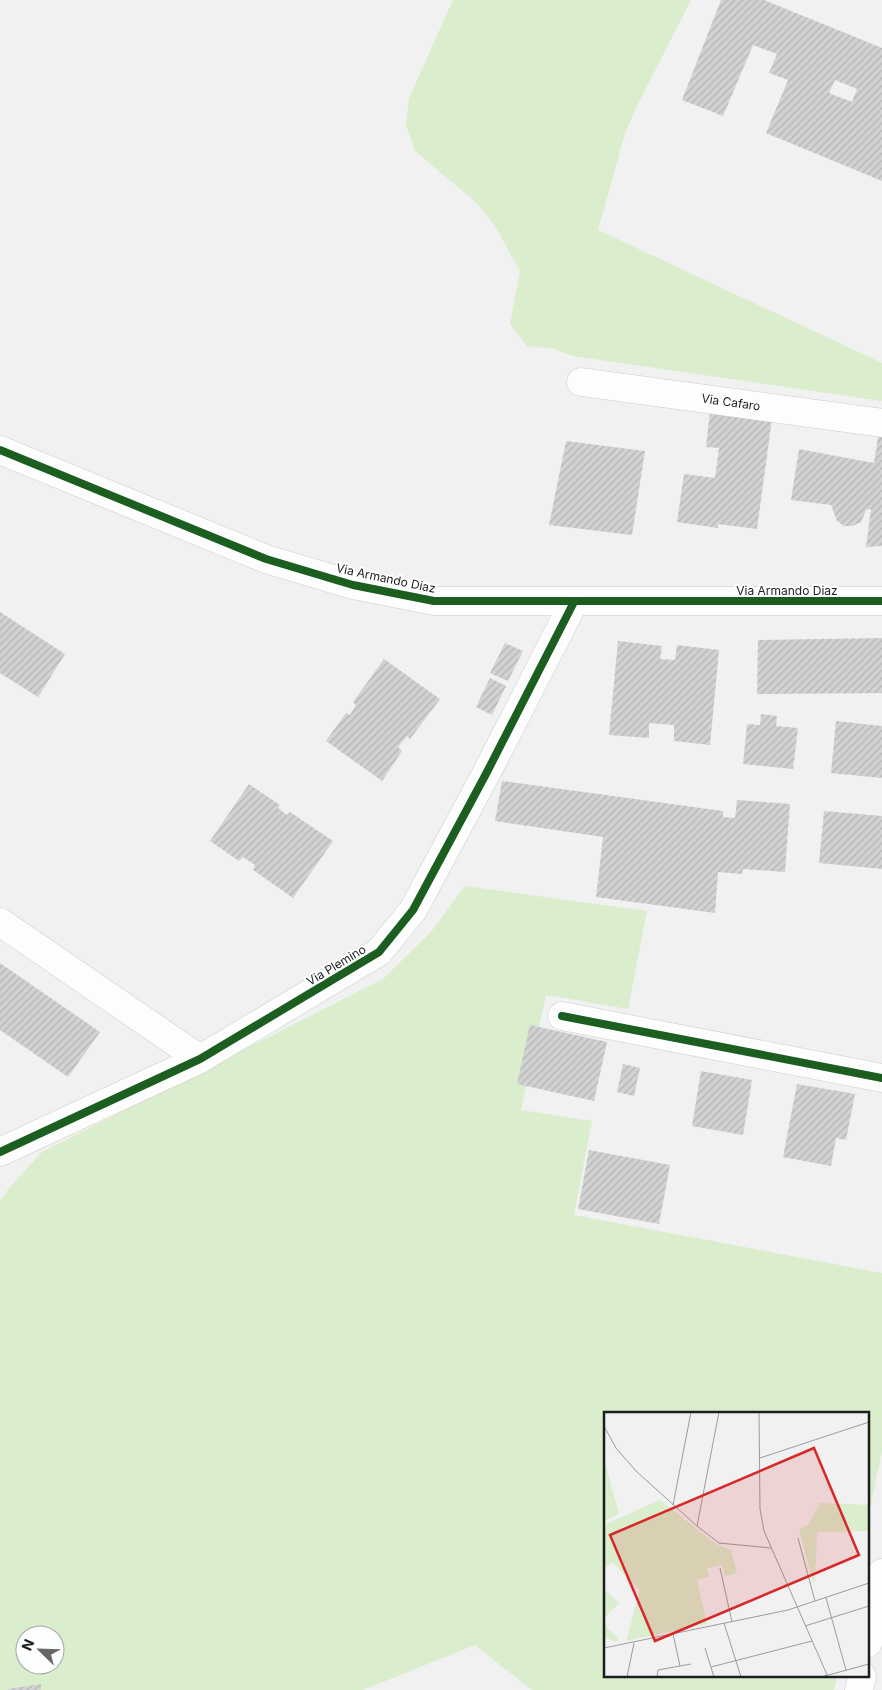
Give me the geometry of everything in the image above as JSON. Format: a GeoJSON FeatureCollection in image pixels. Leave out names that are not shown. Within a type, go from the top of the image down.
{"type":"FeatureCollection","features":[{"type":"Feature","properties":{"kind":"street","name":"Via Cafaro"},"geometry":{"type":"LineString","coordinates":[[581,382],[882,423]]}},
{"type":"Feature","properties":{"kind":"street","name":"Via Armando Diaz"},"geometry":{"type":"LineString","coordinates":[[0,450],[266,559],[353,585],[434,601],[882,600]]}},
{"type":"Feature","properties":{"kind":"street","name":"Via Plemino"},"geometry":{"type":"LineString","coordinates":[[0,1152],[200,1058],[379,952],[413,910],[487,772],[574,602]]}},
{"type":"Feature","properties":{"kind":"street"},"geometry":{"type":"LineString","coordinates":[[0,922],[200,1058]]}},
{"type":"Feature","properties":{"kind":"street"},"geometry":{"type":"LineString","coordinates":[[562,1016],[882,1078]]}},
{"type":"Feature","properties":{"kind":"street"},"geometry":{"type":"LineString","coordinates":[[870,1633],[882,1573]]}},
{"type":"Feature","properties":{"kind":"green space"},"geometry":{"type":"Polygon","coordinates":[[[453,0],[691,0],[625,133],[598,230],[882,363],[882,401],[573,356],[554,349],[527,346],[510,324],[520,271],[495,226],[478,204],[415,151],[406,125],[409,98],[453,0]]]}},
{"type":"Feature","properties":{"kind":"green space"},"geometry":{"type":"Polygon","coordinates":[[[465,886],[647,911],[628,1009],[546,995],[521,1110],[592,1121],[574,1215],[882,1273],[882,1450],[870,1509],[870,1412],[604,1412],[604,1678],[837,1678],[834,1690],[532,1690],[475,1645],[363,1690],[0,1690],[0,1201],[9,1188],[42,1152],[383,979],[431,932],[465,886]]]}},
{"type":"Feature","properties":{"kind":"building"},"geometry":{"type":"Polygon","coordinates":[[[721,0],[764,0],[882,48],[882,181],[766,133],[788,80],[769,73],[777,54],[753,45],[723,116],[682,100],[721,0]],[[835,80],[829,93],[852,102],[857,89],[835,80]]]}},
{"type":"Feature","properties":{"kind":"building"},"geometry":{"type":"Polygon","coordinates":[[[710,411],[772,419],[757,529],[718,524],[718,528],[677,522],[684,474],[715,478],[719,448],[706,447],[710,411]]]}},
{"type":"Feature","properties":{"kind":"building"},"geometry":{"type":"Polygon","coordinates":[[[878,437],[882,437],[882,546],[866,547],[871,509],[866,510],[861,522],[852,526],[844,526],[837,521],[831,505],[791,500],[799,449],[874,463],[878,437]]]}},
{"type":"Feature","properties":{"kind":"building"},"geometry":{"type":"Polygon","coordinates":[[[566,441],[645,451],[632,535],[549,525],[566,441]]]}},
{"type":"Feature","properties":{"kind":"building"},"geometry":{"type":"Polygon","coordinates":[[[0,612],[65,654],[38,697],[0,673],[0,612]]]}},
{"type":"Feature","properties":{"kind":"building"},"geometry":{"type":"Polygon","coordinates":[[[882,638],[882,693],[757,694],[758,640],[882,638]]]}},
{"type":"Feature","properties":{"kind":"building"},"geometry":{"type":"Polygon","coordinates":[[[618,641],[662,646],[660,659],[675,660],[677,645],[719,650],[710,745],[674,741],[674,725],[649,723],[649,738],[609,735],[618,641]]]}},
{"type":"Feature","properties":{"kind":"building"},"geometry":{"type":"Polygon","coordinates":[[[505,643],[523,651],[508,681],[490,673],[505,643]]]}},
{"type":"Feature","properties":{"kind":"building"},"geometry":{"type":"Polygon","coordinates":[[[384,659],[440,699],[410,739],[407,736],[398,747],[402,751],[382,781],[326,741],[346,713],[350,715],[356,705],[353,702],[384,659]]]}},
{"type":"Feature","properties":{"kind":"building"},"geometry":{"type":"Polygon","coordinates":[[[490,678],[506,686],[492,715],[476,707],[490,678]]]}},
{"type":"Feature","properties":{"kind":"building"},"geometry":{"type":"Polygon","coordinates":[[[761,714],[777,716],[776,726],[798,728],[793,769],[743,764],[747,724],[760,725],[761,714]]]}},
{"type":"Feature","properties":{"kind":"building"},"geometry":{"type":"Polygon","coordinates":[[[836,721],[882,726],[882,778],[831,773],[836,721]]]}},
{"type":"Feature","properties":{"kind":"building"},"geometry":{"type":"Polygon","coordinates":[[[502,781],[723,811],[723,817],[735,818],[737,800],[790,804],[785,872],[743,869],[742,874],[718,872],[715,913],[596,897],[603,837],[495,821],[502,781]]]}},
{"type":"Feature","properties":{"kind":"building"},"geometry":{"type":"Polygon","coordinates":[[[249,784],[280,805],[278,808],[287,815],[290,812],[333,841],[293,898],[253,870],[255,865],[243,857],[239,861],[210,841],[249,784]]]}},
{"type":"Feature","properties":{"kind":"building"},"geometry":{"type":"Polygon","coordinates":[[[824,811],[882,816],[882,869],[819,863],[824,811]]]}},
{"type":"Feature","properties":{"kind":"building"},"geometry":{"type":"Polygon","coordinates":[[[0,963],[100,1032],[68,1077],[0,1030],[0,963]]]}},
{"type":"Feature","properties":{"kind":"building"},"geometry":{"type":"Polygon","coordinates":[[[530,1025],[607,1042],[594,1101],[517,1084],[530,1025]]]}},
{"type":"Feature","properties":{"kind":"building"},"geometry":{"type":"Polygon","coordinates":[[[623,1064],[640,1068],[634,1096],[617,1092],[623,1064]]]}},
{"type":"Feature","properties":{"kind":"building"},"geometry":{"type":"Polygon","coordinates":[[[701,1071],[752,1080],[743,1135],[692,1126],[701,1071]]]}},
{"type":"Feature","properties":{"kind":"building"},"geometry":{"type":"Polygon","coordinates":[[[797,1084],[855,1094],[846,1140],[836,1138],[831,1166],[783,1157],[797,1084]]]}},
{"type":"Feature","properties":{"kind":"building"},"geometry":{"type":"Polygon","coordinates":[[[589,1150],[670,1165],[659,1224],[578,1209],[589,1150]]]}},
{"type":"Feature","properties":{"kind":"building"},"geometry":{"type":"Polygon","coordinates":[[[41,1684],[41,1690],[8,1690],[8,1689],[41,1684]]]}},
{"type":"Feature","properties":{"kind":"cycle path"},"geometry":{"type":"LineString","coordinates":[[0,450],[266,559],[353,585],[434,601],[882,601]]}},
{"type":"Feature","properties":{"kind":"cycle path"},"geometry":{"type":"LineString","coordinates":[[0,1152],[200,1059],[379,952],[413,910],[487,772],[574,602]]}},
{"type":"Feature","properties":{"kind":"cycle path"},"geometry":{"type":"LineString","coordinates":[[562,1016],[882,1078]]}}]}
